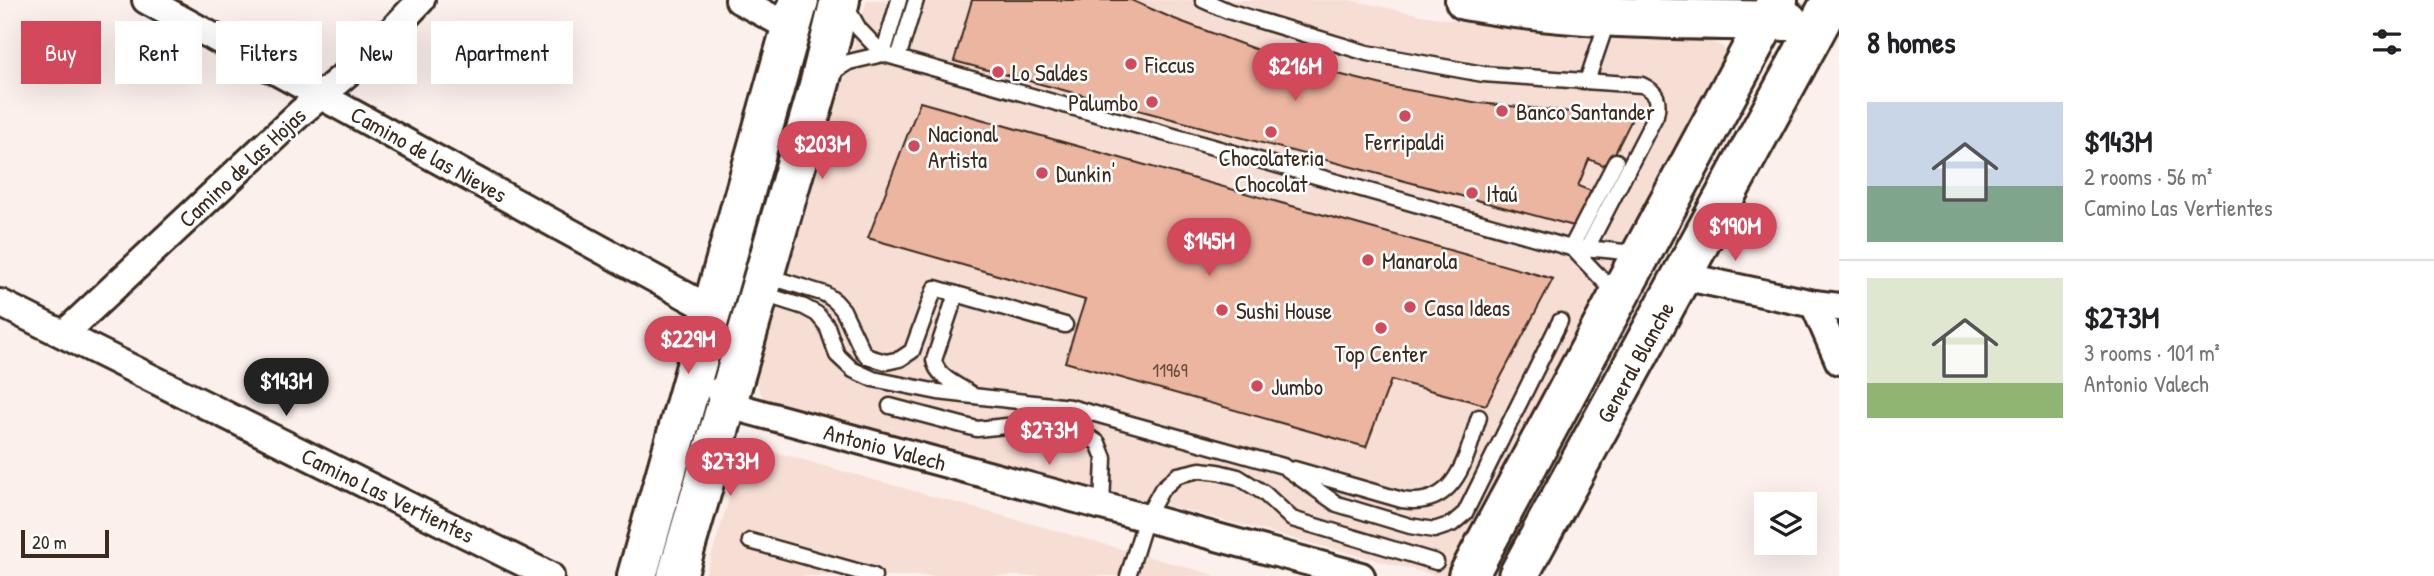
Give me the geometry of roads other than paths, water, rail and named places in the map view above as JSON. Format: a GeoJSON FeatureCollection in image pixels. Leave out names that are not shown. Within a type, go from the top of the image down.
{"type":"FeatureCollection","features":[{"type":"Feature","properties":{"kind":"main road"},"geometry":{"type":"LineString","coordinates":[[677,576],[842,0]]}},
{"type":"Feature","properties":{"kind":"main road"},"geometry":{"type":"LineString","coordinates":[[1465,0],[1543,12],[1609,18],[1772,10],[1830,15]]}},
{"type":"Feature","properties":{"kind":"main road","name":"General Blanche"},"geometry":{"type":"LineString","coordinates":[[1452,569],[1479,520],[1618,296],[1772,10]]}},
{"type":"Feature","properties":{"kind":"main road"},"geometry":{"type":"LineString","coordinates":[[637,576],[795,14]]}},
{"type":"Feature","properties":{"kind":"main road","name":"General Blanche"},"geometry":{"type":"LineString","coordinates":[[1518,576],[1682,276],[1830,15]]}},
{"type":"Feature","properties":{"kind":"street","name":"Camino de las Nieves"},"geometry":{"type":"LineString","coordinates":[[146,0],[321,94],[709,321]]}},
{"type":"Feature","properties":{"kind":"street","name":"Camino de las Hojas"},"geometry":{"type":"LineString","coordinates":[[64,334],[321,94],[370,54],[421,0]]}},
{"type":"Feature","properties":{"kind":"street"},"geometry":{"type":"LineString","coordinates":[[739,0],[795,14]]}},
{"type":"Feature","properties":{"kind":"street"},"geometry":{"type":"LineString","coordinates":[[1682,276],[1826,305],[1839,361]]}},
{"type":"Feature","properties":{"kind":"street","name":"Camino Las Vertientes"},"geometry":{"type":"LineString","coordinates":[[0,303],[550,576]]}},
{"type":"Feature","properties":{"kind":"street"},"geometry":{"type":"LineString","coordinates":[[709,321],[711,369],[725,404]]}},
{"type":"Feature","properties":{"kind":"street","name":"Antonio Valech"},"geometry":{"type":"LineString","coordinates":[[725,404],[1361,576]]}},
{"type":"Feature","properties":{"kind":"lane"},"geometry":{"type":"LineString","coordinates":[[842,0],[859,29],[883,54]]}},
{"type":"Feature","properties":{"kind":"lane"},"geometry":{"type":"LineString","coordinates":[[883,54],[899,0]]}},
{"type":"Feature","properties":{"kind":"lane"},"geometry":{"type":"LineString","coordinates":[[898,58],[916,0]]}},
{"type":"Feature","properties":{"kind":"lane"},"geometry":{"type":"LineString","coordinates":[[1203,0],[1228,11],[1367,53],[1483,74],[1642,85],[1650,89],[1659,103],[1656,115],[1580,251]]}},
{"type":"Feature","properties":{"kind":"lane"},"geometry":{"type":"LineString","coordinates":[[1587,81],[1609,18]]}},
{"type":"Feature","properties":{"kind":"lane"},"geometry":{"type":"LineString","coordinates":[[820,82],[849,62],[883,54],[1580,251],[1642,253]]}},
{"type":"Feature","properties":{"kind":"lane"},"geometry":{"type":"LineString","coordinates":[[1580,251],[1616,161]]}},
{"type":"Feature","properties":{"kind":"lane"},"geometry":{"type":"LineString","coordinates":[[1580,251],[1618,296]]}},
{"type":"Feature","properties":{"kind":"lane"},"geometry":{"type":"LineString","coordinates":[[761,283],[825,294],[843,310],[862,350],[868,356],[886,362],[900,359],[912,351],[935,288],[1065,325]]}},
{"type":"Feature","properties":{"kind":"lane"},"geometry":{"type":"LineString","coordinates":[[761,283],[817,314],[827,326],[837,355],[852,370],[873,379],[938,392],[1070,407],[1415,502],[1427,501],[1445,492],[1459,472],[1479,417]]}},
{"type":"Feature","properties":{"kind":"lane"},"geometry":{"type":"LineString","coordinates":[[956,294],[933,360],[934,366],[973,395]]}},
{"type":"Feature","properties":{"kind":"lane"},"geometry":{"type":"LineString","coordinates":[[1283,466],[1337,504],[1410,526],[1434,530],[1479,520],[1493,457],[1560,321]]}},
{"type":"Feature","properties":{"kind":"lane"},"geometry":{"type":"LineString","coordinates":[[1035,423],[1039,403]]}},
{"type":"Feature","properties":{"kind":"lane"},"geometry":{"type":"LineString","coordinates":[[890,405],[977,429],[1035,423],[1081,432],[1098,443],[1104,458],[1102,506]]}},
{"type":"Feature","properties":{"kind":"lane"},"geometry":{"type":"LineString","coordinates":[[1469,448],[1493,457]]}},
{"type":"Feature","properties":{"kind":"lane"},"geometry":{"type":"LineString","coordinates":[[1218,472],[1224,451]]}},
{"type":"Feature","properties":{"kind":"lane"},"geometry":{"type":"LineString","coordinates":[[1128,576],[1146,518],[1162,489],[1178,475],[1200,470],[1238,478],[1264,493],[1292,519],[1452,569]]}},
{"type":"Feature","properties":{"kind":"lane"},"geometry":{"type":"LineString","coordinates":[[751,541],[874,576]]}},
{"type":"Feature","properties":{"kind":"place","name":"Ficcus"},"geometry":{"type":"Point","coordinates":[1131,64]}},
{"type":"Feature","properties":{"kind":"place","name":"Lo Saldes"},"geometry":{"type":"Point","coordinates":[998,72]}},
{"type":"Feature","properties":{"kind":"place","name":"Palumbo"},"geometry":{"type":"Point","coordinates":[1152,102]}},
{"type":"Feature","properties":{"kind":"place","name":"Banco Santander"},"geometry":{"type":"Point","coordinates":[1502,111]}},
{"type":"Feature","properties":{"kind":"place","name":"Ferripaldi"},"geometry":{"type":"Point","coordinates":[1405,116]}},
{"type":"Feature","properties":{"kind":"place","name":"Chocolateria Chocolat"},"geometry":{"type":"Point","coordinates":[1271,132]}},
{"type":"Feature","properties":{"kind":"place","name":"Nacional Artista"},"geometry":{"type":"Point","coordinates":[914,146]}},
{"type":"Feature","properties":{"kind":"place","name":"Dunkin'"},"geometry":{"type":"Point","coordinates":[1042,173]}},
{"type":"Feature","properties":{"kind":"place","name":"Itaú"},"geometry":{"type":"Point","coordinates":[1472,193]}},
{"type":"Feature","properties":{"kind":"place","name":"Manarola"},"geometry":{"type":"Point","coordinates":[1368,260]}},
{"type":"Feature","properties":{"kind":"place","name":"Casa Ideas"},"geometry":{"type":"Point","coordinates":[1410,307]}},
{"type":"Feature","properties":{"kind":"place","name":"Sushi House"},"geometry":{"type":"Point","coordinates":[1222,310]}},
{"type":"Feature","properties":{"kind":"place","name":"Top Center"},"geometry":{"type":"Point","coordinates":[1381,328]}},
{"type":"Feature","properties":{"kind":"place","name":"Jumbo"},"geometry":{"type":"Point","coordinates":[1257,386]}}]}
